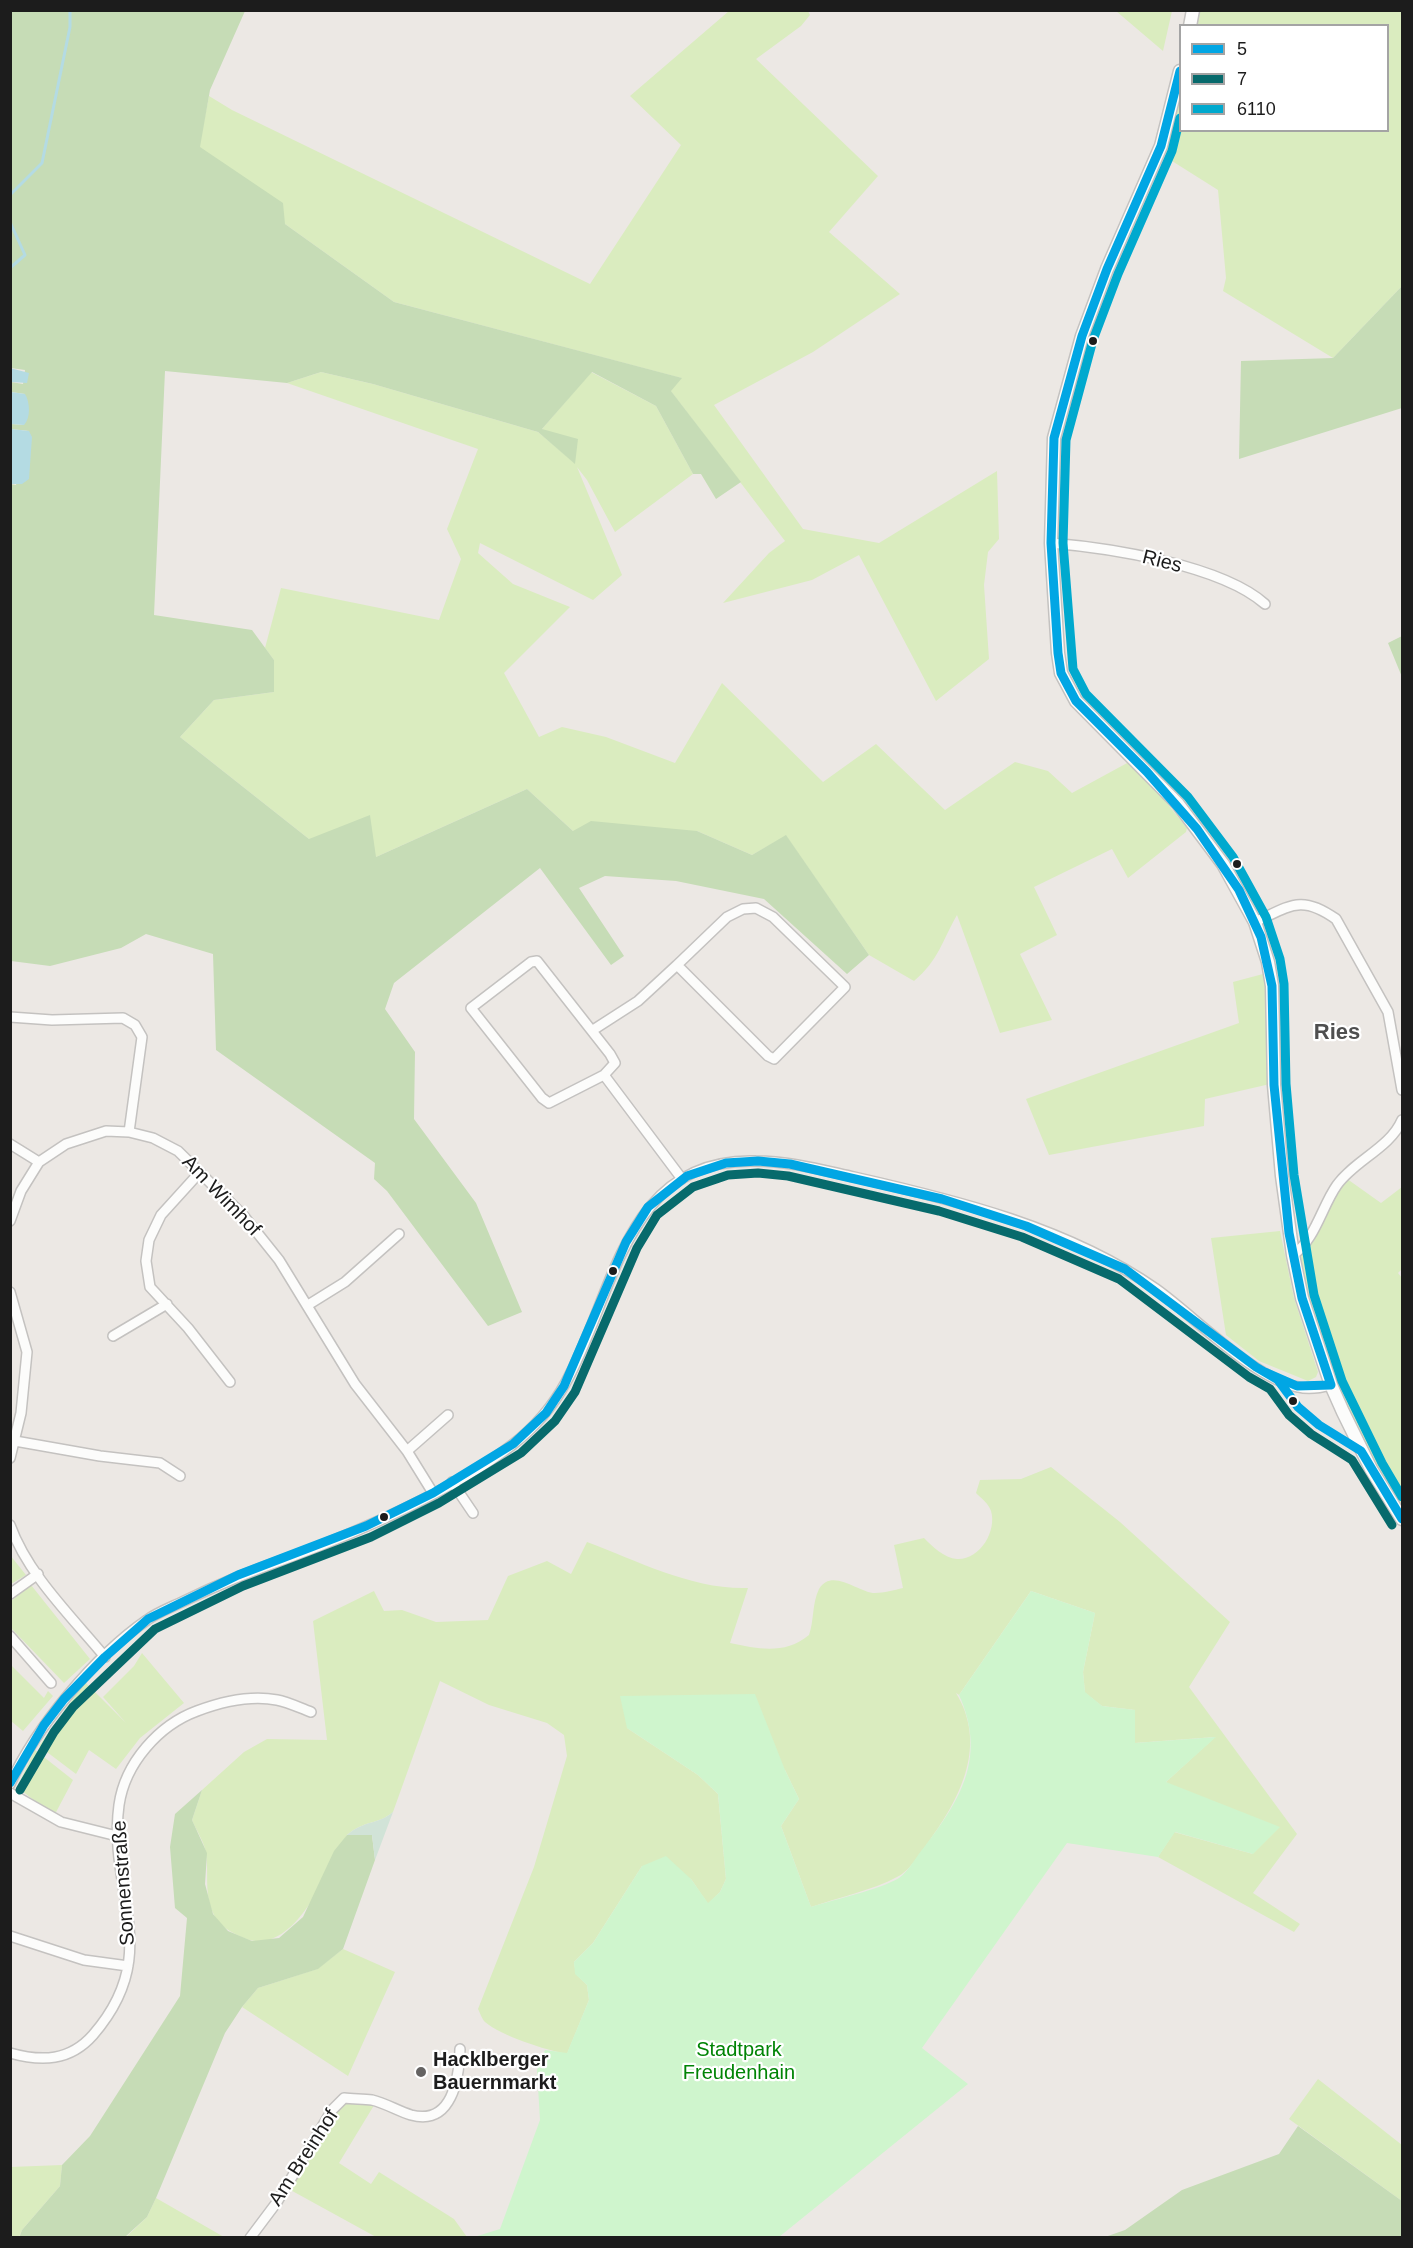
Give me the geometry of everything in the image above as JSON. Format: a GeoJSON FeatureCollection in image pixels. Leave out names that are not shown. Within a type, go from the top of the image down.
{"type":"FeatureCollection","features":[{"type":"Feature","properties":{"kind":"street"},"geometry":{"type":"LineString","coordinates":[[1179,75],[1155,162],[1107,269],[1074,359],[1054,438],[1051,543],[1061,673],[1068,690],[1076,701],[1178,804],[1223,864],[1255,921],[1268,962],[1272,986],[1274,1085],[1293,1255],[1302,1298],[1331,1385],[1371,1469],[1402,1520]]}},
{"type":"Feature","properties":{"kind":"street","name":"Ries"},"geometry":{"type":"LineString","coordinates":[[1051,543],[1103,548],[1220,577],[1250,591],[1265,604]]}},
{"type":"Feature","properties":{"kind":"street"},"geometry":{"type":"LineString","coordinates":[[1255,921],[1305,903],[1323,910],[1336,920],[1388,1012],[1402,1090]]}},
{"type":"Feature","properties":{"kind":"street"},"geometry":{"type":"LineString","coordinates":[[593,1030],[638,1001],[727,917],[742,909],[756,908],[773,917],[845,987],[774,1059],[768,1056],[677,965]]}},
{"type":"Feature","properties":{"kind":"street"},"geometry":{"type":"LineString","coordinates":[[537,961],[593,1030],[615,1063],[613,1068],[604,1075],[549,1103],[542,1098],[471,1008],[531,962],[537,961]]}},
{"type":"Feature","properties":{"kind":"street"},"geometry":{"type":"LineString","coordinates":[[10,1017],[52,1020],[123,1018],[135,1025],[142,1037],[129,1132]]}},
{"type":"Feature","properties":{"kind":"street"},"geometry":{"type":"LineString","coordinates":[[604,1075],[682,1179]]}},
{"type":"Feature","properties":{"kind":"street"},"geometry":{"type":"LineString","coordinates":[[1293,1255],[1305,1246],[1320,1213],[1338,1183],[1391,1135],[1402,1120]]}},
{"type":"Feature","properties":{"kind":"street","name":"Am Wimhof"},"geometry":{"type":"LineString","coordinates":[[10,1221],[21,1191],[39,1162],[66,1144],[86,1135],[106,1131],[129,1132],[153,1138],[178,1151],[243,1215],[279,1260],[356,1384],[407,1451],[433,1493]]}},
{"type":"Feature","properties":{"kind":"street"},"geometry":{"type":"LineString","coordinates":[[10,1144],[39,1162]]}},
{"type":"Feature","properties":{"kind":"street"},"geometry":{"type":"LineString","coordinates":[[10,1784],[44,1725],[64,1699],[105,1657],[148,1619],[238,1575],[366,1526],[433,1493],[511,1446],[546,1413],[576,1362],[597,1309],[636,1225],[648,1207],[682,1179],[726,1163],[758,1161],[848,1176],[962,1205],[1026,1226],[1125,1269],[1256,1367],[1278,1380],[1302,1388],[1331,1385]]}},
{"type":"Feature","properties":{"kind":"street"},"geometry":{"type":"LineString","coordinates":[[200,1172],[161,1215],[149,1240],[146,1261],[150,1287],[167,1304],[230,1382]]}},
{"type":"Feature","properties":{"kind":"street"},"geometry":{"type":"LineString","coordinates":[[308,1305],[345,1282],[399,1234]]}},
{"type":"Feature","properties":{"kind":"street"},"geometry":{"type":"LineString","coordinates":[[10,1292],[27,1352],[21,1413],[10,1458]]}},
{"type":"Feature","properties":{"kind":"street"},"geometry":{"type":"LineString","coordinates":[[113,1336],[167,1304]]}},
{"type":"Feature","properties":{"kind":"street"},"geometry":{"type":"LineString","coordinates":[[407,1451],[448,1415]]}},
{"type":"Feature","properties":{"kind":"street"},"geometry":{"type":"LineString","coordinates":[[15,1441],[100,1456],[160,1463],[180,1476]]}},
{"type":"Feature","properties":{"kind":"street"},"geometry":{"type":"LineString","coordinates":[[452,1482],[473,1512]]}},
{"type":"Feature","properties":{"kind":"street"},"geometry":{"type":"LineString","coordinates":[[10,1526],[20,1549],[38,1574],[105,1657]]}},
{"type":"Feature","properties":{"kind":"street"},"geometry":{"type":"LineString","coordinates":[[10,1594],[38,1574]]}},
{"type":"Feature","properties":{"kind":"street"},"geometry":{"type":"LineString","coordinates":[[10,1636],[51,1683]]}},
{"type":"Feature","properties":{"kind":"street","name":"Sonnenstraße"},"geometry":{"type":"LineString","coordinates":[[10,2053],[39,2059],[61,2057],[87,2042],[105,2020],[122,1992],[128,1965],[130,1918],[117,1836],[120,1802],[133,1767],[153,1739],[177,1719],[210,1706],[243,1699],[277,1700],[311,1712]]}},
{"type":"Feature","properties":{"kind":"street"},"geometry":{"type":"LineString","coordinates":[[10,1793],[61,1822],[117,1836]]}},
{"type":"Feature","properties":{"kind":"street"},"geometry":{"type":"LineString","coordinates":[[10,1936],[84,1960],[128,1965]]}},
{"type":"Feature","properties":{"kind":"street","name":"Am Breinhof"},"geometry":{"type":"LineString","coordinates":[[250,2238],[276,2202],[332,2110],[344,2098],[374,2100],[411,2115],[424,2117],[435,2115],[449,2102],[457,2085],[460,2049]]}},
{"type":"Feature","properties":{"kind":"green space"},"geometry":{"type":"Polygon","coordinates":[[[11,11],[245,11],[210,90],[200,147],[283,203],[285,224],[394,302],[682,378],[671,391],[741,482],[716,499],[701,474],[693,474],[656,406],[592,372],[542,429],[578,439],[575,464],[538,432],[373,384],[321,372],[287,383],[165,371],[154,615],[252,630],[274,660],[274,692],[214,700],[180,737],[309,839],[370,815],[376,857],[527,789],[573,831],[591,821],[697,831],[752,855],[786,835],[869,955],[847,974],[764,899],[676,881],[605,876],[579,888],[624,956],[611,965],[540,868],[394,983],[385,1009],[415,1052],[414,1119],[476,1203],[522,1312],[488,1326],[387,1191],[374,1179],[375,1163],[216,1050],[213,954],[146,934],[121,948],[50,966],[11,961],[10,484],[16,485],[29,431],[11,429],[11,424],[24,425],[25,394],[11,392],[11,382],[23,384],[25,370],[11,368],[11,11]]]}},
{"type":"Feature","properties":{"kind":"green space"},"geometry":{"type":"Polygon","coordinates":[[[729,11],[808,11],[810,15],[801,26],[756,59],[878,176],[829,232],[900,294],[813,352],[714,405],[803,529],[879,543],[997,471],[999,539],[988,552],[984,585],[989,659],[936,701],[859,555],[812,580],[723,603],[769,553],[785,541],[670,390],[681,378],[394,302],[285,224],[199,147],[209,96],[232,110],[590,284],[681,145],[630,96],[729,11]]]}},
{"type":"Feature","properties":{"kind":"green space"},"geometry":{"type":"Polygon","coordinates":[[[1116,11],[1172,11],[1163,51],[1116,11]]]}},
{"type":"Feature","properties":{"kind":"green space"},"geometry":{"type":"Polygon","coordinates":[[[1193,11],[1402,11],[1402,286],[1333,358],[1223,291],[1226,278],[1218,190],[1172,161],[1161,146],[1179,75],[1179,132],[1389,132],[1389,24],[1190,24],[1193,11]]]}},
{"type":"Feature","properties":{"kind":"green space"},"geometry":{"type":"Polygon","coordinates":[[[1402,286],[1402,408],[1239,459],[1241,361],[1333,358],[1402,286]]]}},
{"type":"Feature","properties":{"kind":"green space"},"geometry":{"type":"Polygon","coordinates":[[[321,372],[373,384],[538,432],[575,463],[542,429],[591,372],[656,406],[693,474],[615,532],[587,480],[577,467],[622,575],[593,600],[480,543],[478,553],[513,584],[570,607],[504,673],[539,737],[562,727],[606,737],[675,763],[722,683],[823,782],[876,744],[945,810],[1015,762],[1048,771],[1072,793],[1129,762],[1147,779],[1187,828],[1186,832],[1128,878],[1112,849],[1034,887],[1057,935],[1020,954],[1052,1020],[1000,1033],[957,915],[935,958],[914,981],[869,955],[786,836],[752,855],[697,831],[573,831],[527,789],[376,857],[309,839],[180,737],[214,700],[274,692],[274,660],[265,648],[281,588],[439,620],[461,559],[447,529],[478,449],[287,383],[321,372]]]}},
{"type":"Feature","properties":{"kind":"green space"},"geometry":{"type":"Polygon","coordinates":[[[1402,636],[1402,677],[1388,643],[1402,636]]]}},
{"type":"Feature","properties":{"kind":"green space"},"geometry":{"type":"Polygon","coordinates":[[[1263,974],[1267,979],[1270,1084],[1205,1099],[1204,1126],[1049,1155],[1026,1099],[1239,1023],[1233,982],[1263,974]]]}},
{"type":"Feature","properties":{"kind":"green space"},"geometry":{"type":"Polygon","coordinates":[[[1343,1176],[1381,1203],[1402,1187],[1402,1269],[1398,1273],[1402,1278],[1402,1519],[1343,1412],[1293,1255],[1343,1176]]]}},
{"type":"Feature","properties":{"kind":"green space"},"geometry":{"type":"Polygon","coordinates":[[[1280,1231],[1294,1298],[1318,1372],[1316,1377],[1308,1381],[1259,1361],[1226,1335],[1211,1238],[1280,1231]]]}},
{"type":"Feature","properties":{"kind":"green space"},"geometry":{"type":"Polygon","coordinates":[[[1051,1467],[1120,1522],[1230,1622],[1189,1687],[1297,1834],[1253,1893],[1300,1924],[1294,1932],[1158,1857],[1174,1832],[1253,1854],[1166,1782],[1215,1737],[1135,1743],[1135,1710],[1102,1706],[1085,1693],[1083,1672],[1095,1613],[1031,1591],[959,1695],[956,1693],[965,1712],[970,1731],[970,1750],[967,1769],[952,1805],[942,1823],[907,1870],[887,1882],[866,1890],[811,1907],[781,1826],[799,1799],[785,1770],[627,1728],[698,1775],[718,1794],[726,1879],[720,1892],[708,1904],[691,1879],[642,1866],[593,1943],[574,1962],[576,1974],[587,1985],[589,2000],[567,2054],[536,2046],[492,2027],[485,2022],[478,2009],[534,1867],[567,1756],[564,1735],[547,1723],[489,1705],[440,1681],[393,1812],[347,1835],[320,1888],[294,1924],[279,1936],[262,1941],[235,1934],[215,1918],[210,1906],[205,1850],[192,1820],[202,1790],[244,1752],[267,1739],[327,1740],[313,1621],[374,1591],[384,1611],[402,1610],[436,1622],[488,1620],[508,1576],[547,1561],[571,1574],[587,1542],[686,1579],[727,1587],[748,1588],[730,1643],[771,1649],[781,1648],[790,1646],[809,1635],[817,1594],[824,1583],[831,1580],[838,1581],[875,1593],[903,1588],[894,1545],[924,1538],[939,1551],[952,1558],[965,1558],[973,1555],[985,1543],[992,1519],[990,1508],[976,1493],[980,1480],[1021,1479],[1051,1467]]]}},
{"type":"Feature","properties":{"kind":"green space"},"geometry":{"type":"Polygon","coordinates":[[[10,1555],[26,1575],[11,1584],[10,1584],[10,1555]]]}},
{"type":"Feature","properties":{"kind":"green space"},"geometry":{"type":"Polygon","coordinates":[[[31,1585],[90,1659],[64,1683],[11,1628],[11,1601],[31,1585]]]}},
{"type":"Feature","properties":{"kind":"green space","name":"Stadtpark Freudenhain"},"geometry":{"type":"Polygon","coordinates":[[[1031,1591],[1095,1613],[1083,1672],[1085,1692],[1102,1706],[1135,1710],[1135,1743],[1216,1737],[1166,1782],[1280,1827],[1253,1854],[1175,1832],[1158,1857],[1067,1843],[922,2048],[968,2084],[779,2237],[474,2237],[500,2229],[540,2120],[537,2070],[545,2050],[567,2053],[589,2000],[587,1985],[575,1974],[574,1962],[593,1943],[642,1866],[666,1856],[691,1879],[708,1903],[720,1892],[726,1879],[718,1794],[698,1775],[627,1728],[620,1696],[755,1694],[799,1799],[781,1826],[811,1907],[869,1890],[899,1878],[910,1867],[938,1828],[960,1793],[970,1756],[967,1717],[959,1695],[1031,1591]]]}},
{"type":"Feature","properties":{"kind":"green space"},"geometry":{"type":"Polygon","coordinates":[[[142,1653],[184,1703],[140,1738],[116,1769],[89,1750],[76,1774],[39,1746],[85,1682],[126,1723],[103,1697],[134,1666],[142,1653]]]}},
{"type":"Feature","properties":{"kind":"green space"},"geometry":{"type":"Polygon","coordinates":[[[11,1665],[44,1698],[48,1691],[53,1696],[23,1731],[11,1721],[11,1665]]]}},
{"type":"Feature","properties":{"kind":"green space"},"geometry":{"type":"Polygon","coordinates":[[[35,1750],[73,1780],[54,1816],[17,1787],[35,1750]]]}},
{"type":"Feature","properties":{"kind":"green space"},"geometry":{"type":"Polygon","coordinates":[[[202,1790],[192,1820],[207,1853],[205,1884],[213,1914],[228,1931],[252,1941],[279,1938],[303,1917],[334,1851],[347,1835],[372,1835],[375,1860],[343,1949],[318,1969],[258,1988],[242,2007],[225,2033],[147,2217],[125,2237],[19,2238],[22,2230],[60,2186],[62,2165],[90,2136],[180,1996],[187,1918],[175,1908],[170,1847],[175,1814],[202,1790]]]}},
{"type":"Feature","properties":{"kind":"green space"},"geometry":{"type":"Polygon","coordinates":[[[393,1812],[375,1860],[372,1835],[347,1835],[359,1827],[382,1819],[393,1812]]]}},
{"type":"Feature","properties":{"kind":"green space"},"geometry":{"type":"Polygon","coordinates":[[[343,1949],[395,1972],[348,2076],[242,2007],[258,1988],[317,1969],[343,1949]]]}},
{"type":"Feature","properties":{"kind":"green space"},"geometry":{"type":"Polygon","coordinates":[[[1318,2079],[1402,2145],[1402,2201],[1289,2119],[1318,2079]]]}},
{"type":"Feature","properties":{"kind":"green space"},"geometry":{"type":"Polygon","coordinates":[[[343,2098],[376,2102],[339,2163],[371,2184],[379,2172],[454,2219],[467,2237],[376,2237],[285,2187],[343,2098]]]}},
{"type":"Feature","properties":{"kind":"green space"},"geometry":{"type":"Polygon","coordinates":[[[1298,2126],[1402,2201],[1402,2237],[1105,2237],[1125,2230],[1182,2190],[1279,2154],[1298,2126]]]}},
{"type":"Feature","properties":{"kind":"green space"},"geometry":{"type":"Polygon","coordinates":[[[62,2165],[60,2186],[22,2230],[19,2237],[11,2237],[10,2167],[62,2165]]]}},
{"type":"Feature","properties":{"kind":"green space"},"geometry":{"type":"Polygon","coordinates":[[[156,2198],[224,2237],[125,2238],[147,2217],[156,2198]]]}},
{"type":"Feature","properties":{"kind":"water"},"geometry":{"type":"Polygon","coordinates":[[[10,368],[29,373],[27,383],[11,382],[10,368]]]}},
{"type":"Feature","properties":{"kind":"water"},"geometry":{"type":"Polygon","coordinates":[[[11,392],[25,394],[27,397],[29,414],[24,425],[11,424],[11,392]]]}},
{"type":"Feature","properties":{"kind":"water"},"geometry":{"type":"Polygon","coordinates":[[[11,429],[29,431],[32,437],[29,479],[22,484],[11,484],[11,429]]]}},
{"type":"Feature","properties":{"kind":"waterway"},"geometry":{"type":"LineString","coordinates":[[10,195],[42,163],[70,27],[70,10]]}},
{"type":"Feature","properties":{"kind":"waterway"},"geometry":{"type":"LineString","coordinates":[[10,222],[25,255],[10,268]]}},
{"type":"Feature","properties":{"kind":"transit line","name":"5"},"geometry":{"type":"LineString","coordinates":[[1179,75],[1161,146],[1107,269],[1082,336],[1054,438],[1051,543],[1058,653],[1061,673],[1076,701],[1147,772],[1197,829],[1239,890],[1261,937],[1272,986],[1274,1085],[1289,1233],[1302,1298],[1331,1385]]}},
{"type":"Feature","properties":{"kind":"transit line","name":"6110"},"geometry":{"type":"LineString","coordinates":[[1179,122],[1172,151],[1118,274],[1093,340],[1066,440],[1063,543],[1073,669],[1086,694],[1188,797],[1233,857],[1266,917],[1280,959],[1284,984],[1286,1084],[1294,1175],[1314,1295],[1342,1381],[1382,1463],[1402,1497]]}},
{"type":"Feature","properties":{"kind":"transit line","name":"5"},"geometry":{"type":"LineString","coordinates":[[10,1783],[44,1725],[64,1699],[105,1657],[148,1619],[238,1575],[366,1526],[433,1493],[513,1444],[546,1413],[564,1386],[626,1242],[648,1207],[687,1176],[726,1163],[758,1161],[790,1164],[942,1199],[1026,1226],[1125,1269],[1256,1367],[1278,1380],[1298,1407],[1319,1425],[1361,1451],[1402,1519]]}},
{"type":"Feature","properties":{"kind":"transit line","name":"7"},"geometry":{"type":"LineString","coordinates":[[20,1790],[54,1732],[73,1707],[155,1629],[243,1586],[371,1537],[439,1503],[521,1453],[555,1421],[575,1392],[637,1248],[657,1215],[693,1187],[728,1175],[758,1173],[788,1176],[939,1211],[1022,1237],[1119,1279],[1249,1377],[1270,1389],[1289,1415],[1311,1434],[1352,1460],[1392,1525]]}},
{"type":"Feature","properties":{"kind":"transit line","name":"5"},"geometry":{"type":"LineString","coordinates":[[1265,1372],[1297,1386],[1331,1385]]}},
{"type":"Feature","properties":{"kind":"place","name":"Hacklberger Bauernmarkt"},"geometry":{"type":"Point","coordinates":[421,2072]}},
{"type":"Feature","properties":{"kind":"district","name":"Ries"},"geometry":{"type":"Point","coordinates":[1337,1033]}}]}
